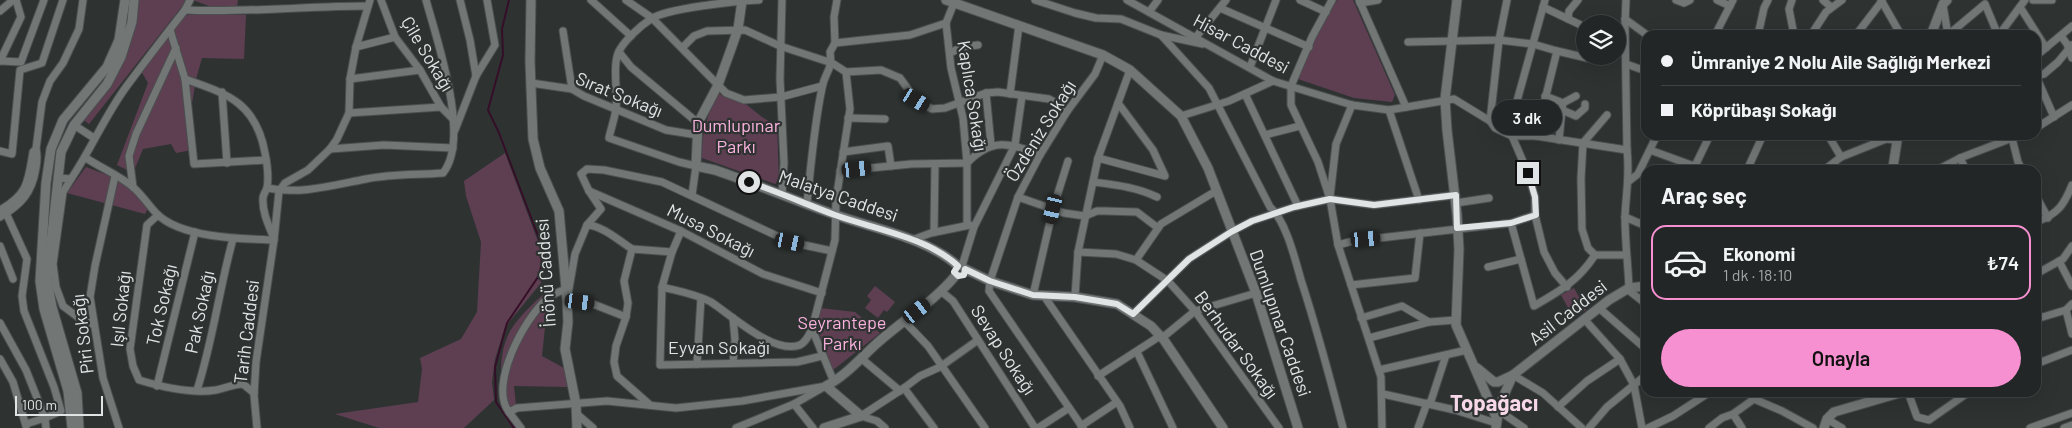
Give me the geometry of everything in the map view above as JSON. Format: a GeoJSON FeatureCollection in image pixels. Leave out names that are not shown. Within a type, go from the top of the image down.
{"type":"FeatureCollection","features":[{"type":"Feature","properties":{"kind":"street"},"geometry":{"type":"LineString","coordinates":[[0,11],[15,0],[21,17],[1,61],[21,62],[44,0]]}},
{"type":"Feature","properties":{"kind":"street"},"geometry":{"type":"LineString","coordinates":[[0,151],[12,154],[20,70],[42,63],[63,0]]}},
{"type":"Feature","properties":{"kind":"street"},"geometry":{"type":"LineString","coordinates":[[0,360],[13,382],[26,426],[61,411],[54,387],[24,311],[22,296],[27,259],[2,213],[22,202],[32,186],[38,155],[36,149],[42,102],[50,81],[63,63],[79,29],[83,0]]}},
{"type":"Feature","properties":{"kind":"street"},"geometry":{"type":"LineString","coordinates":[[72,428],[68,391],[44,309],[40,280],[46,183],[51,149],[62,120],[108,67],[119,40],[125,0]]}},
{"type":"Feature","properties":{"kind":"street"},"geometry":{"type":"LineString","coordinates":[[80,428],[77,392],[52,307],[48,280],[61,152],[74,125],[107,84],[121,57],[132,22],[134,0]]}},
{"type":"Feature","properties":{"kind":"street"},"geometry":{"type":"LineString","coordinates":[[94,325],[79,318],[63,306],[56,286],[53,264],[63,192],[86,158],[94,138],[129,83],[185,10],[190,0]]}},
{"type":"Feature","properties":{"kind":"street","name":"Çile Sokağı"},"geometry":{"type":"LineString","coordinates":[[381,0],[396,37],[420,70],[441,107],[453,119]]}},
{"type":"Feature","properties":{"kind":"street"},"geometry":{"type":"LineString","coordinates":[[267,188],[279,191],[334,186],[367,178],[443,173],[448,166],[453,148],[452,105],[426,0]]}},
{"type":"Feature","properties":{"kind":"street"},"geometry":{"type":"LineString","coordinates":[[460,0],[470,40],[476,76]]}},
{"type":"Feature","properties":{"kind":"street"},"geometry":{"type":"LineString","coordinates":[[453,135],[476,76],[495,45],[487,0]]}},
{"type":"Feature","properties":{"kind":"street","name":"İnönü Caddesi"},"geometry":{"type":"LineString","coordinates":[[531,0],[533,139],[540,168],[559,211],[568,322],[565,349],[578,415],[577,428]]}},
{"type":"Feature","properties":{"kind":"street"},"geometry":{"type":"LineString","coordinates":[[591,0],[631,36]]}},
{"type":"Feature","properties":{"kind":"street"},"geometry":{"type":"LineString","coordinates":[[626,0],[652,18],[683,47],[726,93],[744,100],[781,97],[822,86]]}},
{"type":"Feature","properties":{"kind":"street"},"geometry":{"type":"LineString","coordinates":[[696,166],[609,138],[616,108],[615,84],[619,52],[631,36],[652,18],[673,11],[759,0]]}},
{"type":"Feature","properties":{"kind":"street"},"geometry":{"type":"LineString","coordinates":[[782,0],[780,46],[784,163],[782,194]]}},
{"type":"Feature","properties":{"kind":"street"},"geometry":{"type":"LineString","coordinates":[[807,204],[822,86],[832,63],[830,52],[835,44],[834,17],[837,0]]}},
{"type":"Feature","properties":{"kind":"street"},"geometry":{"type":"LineString","coordinates":[[1035,0],[1096,18],[1121,19],[1161,35],[1209,45]]}},
{"type":"Feature","properties":{"kind":"street","name":"Hisar Caddesi"},"geometry":{"type":"LineString","coordinates":[[1127,0],[1273,80],[1291,86],[1291,105],[1318,162],[1330,199],[1338,245],[1379,370],[1382,394],[1382,428]]}},
{"type":"Feature","properties":{"kind":"street"},"geometry":{"type":"LineString","coordinates":[[1149,12],[1158,0]]}},
{"type":"Feature","properties":{"kind":"street"},"geometry":{"type":"LineString","coordinates":[[1196,37],[1226,0]]}},
{"type":"Feature","properties":{"kind":"street"},"geometry":{"type":"LineString","coordinates":[[1250,67],[1276,0]]}},
{"type":"Feature","properties":{"kind":"street"},"geometry":{"type":"LineString","coordinates":[[1300,0],[1326,12]]}},
{"type":"Feature","properties":{"kind":"street"},"geometry":{"type":"LineString","coordinates":[[1332,0],[1291,86],[1352,105],[1389,110],[1454,98],[1496,128],[1512,136],[1536,136],[1627,150]]}},
{"type":"Feature","properties":{"kind":"street"},"geometry":{"type":"LineString","coordinates":[[1378,0],[1360,1],[1406,108]]}},
{"type":"Feature","properties":{"kind":"street"},"geometry":{"type":"LineString","coordinates":[[1457,0],[1445,99],[1446,130],[1456,199],[1459,249],[1456,324],[1487,394],[1496,420]]}},
{"type":"Feature","properties":{"kind":"street"},"geometry":{"type":"LineString","coordinates":[[1490,122],[1499,40],[1507,0]]}},
{"type":"Feature","properties":{"kind":"street"},"geometry":{"type":"LineString","coordinates":[[1568,19],[1569,12],[1578,0]]}},
{"type":"Feature","properties":{"kind":"street"},"geometry":{"type":"LineString","coordinates":[[1625,15],[1626,0]]}},
{"type":"Feature","properties":{"kind":"street"},"geometry":{"type":"LineString","coordinates":[[1676,0],[1684,3],[1690,0]]}},
{"type":"Feature","properties":{"kind":"street"},"geometry":{"type":"LineString","coordinates":[[1718,0],[1732,3],[1718,30]]}},
{"type":"Feature","properties":{"kind":"street"},"geometry":{"type":"LineString","coordinates":[[1759,30],[1764,8],[1768,0]]}},
{"type":"Feature","properties":{"kind":"street"},"geometry":{"type":"LineString","coordinates":[[1792,0],[1789,9],[1793,30]]}},
{"type":"Feature","properties":{"kind":"street"},"geometry":{"type":"LineString","coordinates":[[1823,0],[1831,7]]}},
{"type":"Feature","properties":{"kind":"street"},"geometry":{"type":"LineString","coordinates":[[1815,30],[1831,7],[1842,0]]}},
{"type":"Feature","properties":{"kind":"street"},"geometry":{"type":"LineString","coordinates":[[2003,30],[2024,0]]}},
{"type":"Feature","properties":{"kind":"street"},"geometry":{"type":"LineString","coordinates":[[2033,0],[2052,0]]}},
{"type":"Feature","properties":{"kind":"street"},"geometry":{"type":"LineString","coordinates":[[692,195],[696,166],[698,124],[718,85],[738,29],[742,1]]}},
{"type":"Feature","properties":{"kind":"street","name":"Kaplıca Sokağı"},"geometry":{"type":"LineString","coordinates":[[950,1],[946,23],[958,103],[963,118],[970,226]]}},
{"type":"Feature","properties":{"kind":"street","name":"Dumlupınar Caddesi"},"geometry":{"type":"LineString","coordinates":[[950,1],[1103,55],[1130,70],[1181,116],[1208,168],[1256,293],[1296,427]]}},
{"type":"Feature","properties":{"kind":"street"},"geometry":{"type":"LineString","coordinates":[[1860,30],[1882,1],[1897,30]]}},
{"type":"Feature","properties":{"kind":"street"},"geometry":{"type":"LineString","coordinates":[[1933,30],[1944,1]]}},
{"type":"Feature","properties":{"kind":"street"},"geometry":{"type":"LineString","coordinates":[[1944,1],[1947,30]]}},
{"type":"Feature","properties":{"kind":"street"},"geometry":{"type":"LineString","coordinates":[[1953,30],[1984,2],[1997,30]]}},
{"type":"Feature","properties":{"kind":"street"},"geometry":{"type":"LineString","coordinates":[[185,10],[218,12],[369,3],[356,46],[350,79],[349,113],[330,150],[308,170],[285,182],[279,191]]}},
{"type":"Feature","properties":{"kind":"street"},"geometry":{"type":"LineString","coordinates":[[1567,287],[1555,273],[1544,252],[1536,215],[1535,197],[1528,173],[1512,136],[1512,119],[1544,3],[1576,23]]}},
{"type":"Feature","properties":{"kind":"street"},"geometry":{"type":"LineString","coordinates":[[2020,7],[2035,30]]}},
{"type":"Feature","properties":{"kind":"street"},"geometry":{"type":"LineString","coordinates":[[1220,8],[1309,46]]}},
{"type":"Feature","properties":{"kind":"street"},"geometry":{"type":"LineString","coordinates":[[1626,20],[1641,31]]}},
{"type":"Feature","properties":{"kind":"street"},"geometry":{"type":"LineString","coordinates":[[835,44],[910,35],[946,23]]}},
{"type":"Feature","properties":{"kind":"street"},"geometry":{"type":"LineString","coordinates":[[1010,94],[1019,25]]}},
{"type":"Feature","properties":{"kind":"street"},"geometry":{"type":"LineString","coordinates":[[2041,52],[2072,26]]}},
{"type":"Feature","properties":{"kind":"street"},"geometry":{"type":"LineString","coordinates":[[170,30],[185,79],[194,164],[266,160]]}},
{"type":"Feature","properties":{"kind":"street"},"geometry":{"type":"LineString","coordinates":[[563,30],[572,89]]}},
{"type":"Feature","properties":{"kind":"street"},"geometry":{"type":"LineString","coordinates":[[683,47],[694,36],[707,31],[745,30],[780,46],[832,63],[846,72],[881,70],[900,78],[916,100],[932,109],[945,108],[986,93],[998,92],[1049,99],[1068,110]]}},
{"type":"Feature","properties":{"kind":"street"},"geometry":{"type":"LineString","coordinates":[[1161,35],[1209,88],[1270,206],[1277,213],[1295,259],[1319,337],[1343,428]]}},
{"type":"Feature","properties":{"kind":"street"},"geometry":{"type":"LineString","coordinates":[[2061,36],[2070,46],[2072,58]]}},
{"type":"Feature","properties":{"kind":"street"},"geometry":{"type":"LineString","coordinates":[[356,46],[396,37]]}},
{"type":"Feature","properties":{"kind":"street"},"geometry":{"type":"LineString","coordinates":[[1408,42],[1499,40],[1533,44],[1576,55]]}},
{"type":"Feature","properties":{"kind":"street"},"geometry":{"type":"LineString","coordinates":[[2041,40],[2046,48]]}},
{"type":"Feature","properties":{"kind":"street"},"geometry":{"type":"LineString","coordinates":[[950,53],[962,46],[978,45]]}},
{"type":"Feature","properties":{"kind":"street"},"geometry":{"type":"LineString","coordinates":[[2041,75],[2058,62],[2070,46]]}},
{"type":"Feature","properties":{"kind":"street"},"geometry":{"type":"LineString","coordinates":[[134,187],[129,156],[136,134],[176,48]]}},
{"type":"Feature","properties":{"kind":"street"},"geometry":{"type":"LineString","coordinates":[[1536,136],[1557,50]]}},
{"type":"Feature","properties":{"kind":"street"},"geometry":{"type":"LineString","coordinates":[[619,52],[631,67],[698,124]]}},
{"type":"Feature","properties":{"kind":"street","name":"Özdeniz Sokağı"},"geometry":{"type":"LineString","coordinates":[[990,281],[1018,197],[1040,155],[1068,110],[1095,74],[1103,55]]}},
{"type":"Feature","properties":{"kind":"street"},"geometry":{"type":"LineString","coordinates":[[1641,69],[1626,64],[1627,150],[1630,171],[1626,217],[1628,288],[1641,300]]}},
{"type":"Feature","properties":{"kind":"street"},"geometry":{"type":"LineString","coordinates":[[350,79],[420,70]]}},
{"type":"Feature","properties":{"kind":"street"},"geometry":{"type":"LineString","coordinates":[[1075,297],[1078,252],[1098,158],[1130,70]]}},
{"type":"Feature","properties":{"kind":"street"},"geometry":{"type":"LineString","coordinates":[[662,287],[710,301],[758,336],[781,345],[800,345],[807,339],[812,330],[832,251],[836,200],[850,109],[846,72]]}},
{"type":"Feature","properties":{"kind":"street","name":"Tarih Caddesi"},"geometry":{"type":"LineString","coordinates":[[185,79],[222,92],[240,104],[257,124],[266,160],[267,188],[263,198],[265,216],[274,240]]}},
{"type":"Feature","properties":{"kind":"street"},"geometry":{"type":"LineString","coordinates":[[1181,116],[1219,105],[1273,80]]}},
{"type":"Feature","properties":{"kind":"street","name":"Sırat Sokağı"},"geometry":{"type":"LineString","coordinates":[[531,83],[572,89],[584,96],[666,130],[696,135]]}},
{"type":"Feature","properties":{"kind":"street"},"geometry":{"type":"LineString","coordinates":[[2041,87],[2054,117]]}},
{"type":"Feature","properties":{"kind":"street"},"geometry":{"type":"LineString","coordinates":[[222,92],[227,163]]}},
{"type":"Feature","properties":{"kind":"street"},"geometry":{"type":"LineString","coordinates":[[986,93],[991,145]]}},
{"type":"Feature","properties":{"kind":"street"},"geometry":{"type":"LineString","coordinates":[[1245,94],[1298,206]]}},
{"type":"Feature","properties":{"kind":"street"},"geometry":{"type":"LineString","coordinates":[[736,428],[794,404],[830,384],[862,359],[873,347],[904,321],[942,292],[960,269],[970,226],[1015,145],[1022,96]]}},
{"type":"Feature","properties":{"kind":"street"},"geometry":{"type":"LineString","coordinates":[[1546,96],[1576,116],[1585,108],[1585,104]]}},
{"type":"Feature","properties":{"kind":"street"},"geometry":{"type":"LineString","coordinates":[[1559,140],[1562,106],[1576,96]]}},
{"type":"Feature","properties":{"kind":"street"},"geometry":{"type":"LineString","coordinates":[[1098,158],[1165,176],[1153,150],[1118,103]]}},
{"type":"Feature","properties":{"kind":"street"},"geometry":{"type":"LineString","coordinates":[[1330,199],[1336,144],[1352,105]]}},
{"type":"Feature","properties":{"kind":"street"},"geometry":{"type":"LineString","coordinates":[[2041,125],[2072,105]]}},
{"type":"Feature","properties":{"kind":"street"},"geometry":{"type":"LineString","coordinates":[[349,113],[441,107]]}},
{"type":"Feature","properties":{"kind":"street"},"geometry":{"type":"LineString","coordinates":[[1389,110],[1419,200]]}},
{"type":"Feature","properties":{"kind":"street"},"geometry":{"type":"LineString","coordinates":[[1607,115],[1583,143],[1581,178],[1582,230],[1588,248],[1595,255],[1626,255]]}},
{"type":"Feature","properties":{"kind":"street"},"geometry":{"type":"LineString","coordinates":[[848,118],[885,119]]}},
{"type":"Feature","properties":{"kind":"street"},"geometry":{"type":"LineString","coordinates":[[62,120],[74,125],[94,138]]}},
{"type":"Feature","properties":{"kind":"street"},"geometry":{"type":"LineString","coordinates":[[1265,135],[1300,126]]}},
{"type":"Feature","properties":{"kind":"street"},"geometry":{"type":"LineString","coordinates":[[1642,165],[1655,140]]}},
{"type":"Feature","properties":{"kind":"street"},"geometry":{"type":"LineString","coordinates":[[1695,165],[1707,140]]}},
{"type":"Feature","properties":{"kind":"street"},"geometry":{"type":"LineString","coordinates":[[1749,165],[1761,140]]}},
{"type":"Feature","properties":{"kind":"street"},"geometry":{"type":"LineString","coordinates":[[1832,140],[1841,157]]}},
{"type":"Feature","properties":{"kind":"street"},"geometry":{"type":"LineString","coordinates":[[1831,165],[1841,157],[1881,140]]}},
{"type":"Feature","properties":{"kind":"street"},"geometry":{"type":"LineString","coordinates":[[1894,165],[1897,140]]}},
{"type":"Feature","properties":{"kind":"street"},"geometry":{"type":"LineString","coordinates":[[1947,165],[2006,140]]}},
{"type":"Feature","properties":{"kind":"street"},"geometry":{"type":"LineString","coordinates":[[2016,140],[2020,165]]}},
{"type":"Feature","properties":{"kind":"street"},"geometry":{"type":"LineString","coordinates":[[330,150],[384,144],[453,148]]}},
{"type":"Feature","properties":{"kind":"street"},"geometry":{"type":"LineString","coordinates":[[840,171],[891,166],[967,163],[980,151],[991,145],[1015,145],[1040,155]]}},
{"type":"Feature","properties":{"kind":"street"},"geometry":{"type":"LineString","coordinates":[[843,152],[888,146],[891,166]]}},
{"type":"Feature","properties":{"kind":"street"},"geometry":{"type":"LineString","coordinates":[[1650,150],[1686,165]]}},
{"type":"Feature","properties":{"kind":"street"},"geometry":{"type":"LineString","coordinates":[[86,158],[134,187],[158,215],[172,224],[195,232],[233,239],[274,240]]}},
{"type":"Feature","properties":{"kind":"street"},"geometry":{"type":"LineString","coordinates":[[1960,158],[1964,165]]}},
{"type":"Feature","properties":{"kind":"street"},"geometry":{"type":"LineString","coordinates":[[1033,295],[1053,209],[1068,162]]}},
{"type":"Feature","properties":{"kind":"street"},"geometry":{"type":"LineString","coordinates":[[934,232],[935,164]]}},
{"type":"Feature","properties":{"kind":"street","name":"Malatya Caddesi"},"geometry":{"type":"LineString","coordinates":[[696,166],[715,170],[836,215],[912,240],[952,260],[960,269],[990,281],[1033,295],[1075,297],[1117,304],[1151,326],[1161,337],[1223,428]]}},
{"type":"Feature","properties":{"kind":"street"},"geometry":{"type":"LineString","coordinates":[[1629,181],[1638,174],[1641,168]]}},
{"type":"Feature","properties":{"kind":"street"},"geometry":{"type":"LineString","coordinates":[[626,317],[593,304],[567,300],[574,257],[587,225],[601,209],[582,174],[587,169],[604,170],[662,182],[790,242],[832,251]]}},
{"type":"Feature","properties":{"kind":"street","name":"Piri Sokağı"},"geometry":{"type":"LineString","coordinates":[[115,176],[90,297],[103,378],[119,428]]}},
{"type":"Feature","properties":{"kind":"street"},"geometry":{"type":"LineString","coordinates":[[58,178],[71,179]]}},
{"type":"Feature","properties":{"kind":"street"},"geometry":{"type":"LineString","coordinates":[[1093,182],[1126,186],[1157,197]]}},
{"type":"Feature","properties":{"kind":"street"},"geometry":{"type":"LineString","coordinates":[[2041,220],[2048,218],[2064,204],[2072,184]]}},
{"type":"Feature","properties":{"kind":"street","name":"Musa Sokağı"},"geometry":{"type":"LineString","coordinates":[[589,190],[681,231],[763,274],[822,293]]}},
{"type":"Feature","properties":{"kind":"street","name":"Tarih Caddesi"},"geometry":{"type":"LineString","coordinates":[[257,428],[254,393],[256,362],[274,240],[279,191]]}},
{"type":"Feature","properties":{"kind":"street"},"geometry":{"type":"LineString","coordinates":[[1136,260],[1161,224],[1216,191]]}},
{"type":"Feature","properties":{"kind":"street"},"geometry":{"type":"LineString","coordinates":[[1018,197],[1053,209],[1085,216],[1097,211],[1137,212],[1158,228]]}},
{"type":"Feature","properties":{"kind":"street"},"geometry":{"type":"LineString","coordinates":[[1133,314],[1189,259],[1252,221],[1298,206],[1330,199],[1374,205],[1419,200],[1489,198]]}},
{"type":"Feature","properties":{"kind":"street"},"geometry":{"type":"LineString","coordinates":[[2041,205],[2048,218]]}},
{"type":"Feature","properties":{"kind":"street","name":"Işıl Sokağı"},"geometry":{"type":"LineString","coordinates":[[158,215],[147,225],[130,349],[133,366],[139,380],[157,386],[197,390],[216,390],[243,384],[254,393]]}},
{"type":"Feature","properties":{"kind":"street"},"geometry":{"type":"LineString","coordinates":[[1338,245],[1353,240],[1511,223],[1536,215]]}},
{"type":"Feature","properties":{"kind":"street"},"geometry":{"type":"LineString","coordinates":[[1626,217],[1641,224]]}},
{"type":"Feature","properties":{"kind":"street"},"geometry":{"type":"LineString","coordinates":[[1511,223],[1534,306],[1567,287],[1588,266],[1595,255]]}},
{"type":"Feature","properties":{"kind":"street"},"geometry":{"type":"LineString","coordinates":[[587,225],[593,225],[604,230],[632,249],[672,252]]}},
{"type":"Feature","properties":{"kind":"street"},"geometry":{"type":"LineString","coordinates":[[912,240],[934,232],[970,226]]}},
{"type":"Feature","properties":{"kind":"street","name":"Eyvan Sokağı"},"geometry":{"type":"LineString","coordinates":[[681,231],[672,252],[662,287],[660,365],[797,362],[822,356]]}},
{"type":"Feature","properties":{"kind":"street","name":"Tok Sokağı"},"geometry":{"type":"LineString","coordinates":[[157,386],[195,232]]}},
{"type":"Feature","properties":{"kind":"street"},"geometry":{"type":"LineString","coordinates":[[1351,286],[1414,278],[1420,233]]}},
{"type":"Feature","properties":{"kind":"street","name":"Pak Sokağı"},"geometry":{"type":"LineString","coordinates":[[197,390],[204,367],[221,281],[233,239]]}},
{"type":"Feature","properties":{"kind":"street"},"geometry":{"type":"LineString","coordinates":[[0,246],[14,279]]}},
{"type":"Feature","properties":{"kind":"street"},"geometry":{"type":"LineString","coordinates":[[2041,271],[2063,259],[2072,246]]}},
{"type":"Feature","properties":{"kind":"street"},"geometry":{"type":"LineString","coordinates":[[632,249],[624,281],[628,303],[626,317],[616,346],[614,362],[617,376],[651,405]]}},
{"type":"Feature","properties":{"kind":"street","name":"Berhudar Sokağı"},"geometry":{"type":"LineString","coordinates":[[1078,252],[1116,254],[1136,260],[1168,281],[1195,311],[1279,428]]}},
{"type":"Feature","properties":{"kind":"street"},"geometry":{"type":"LineString","coordinates":[[1488,267],[1520,259]]}},
{"type":"Feature","properties":{"kind":"street"},"geometry":{"type":"LineString","coordinates":[[2059,261],[2072,286]]}},
{"type":"Feature","properties":{"kind":"street"},"geometry":{"type":"LineString","coordinates":[[990,281],[990,291],[1082,427],[1117,402]]}},
{"type":"Feature","properties":{"kind":"street","name":"Asil Caddesi"},"geometry":{"type":"LineString","coordinates":[[1496,382],[1513,375],[1599,308],[1628,288],[1641,287]]}},
{"type":"Feature","properties":{"kind":"street"},"geometry":{"type":"LineString","coordinates":[[521,428],[503,401],[502,381],[519,338],[544,301],[553,294],[566,289]]}},
{"type":"Feature","properties":{"kind":"street","name":"Sevap Sokağı"},"geometry":{"type":"LineString","coordinates":[[942,292],[953,301],[1037,428]]}},
{"type":"Feature","properties":{"kind":"street"},"geometry":{"type":"LineString","coordinates":[[1098,376],[1161,337],[1195,311],[1256,293]]}},
{"type":"Feature","properties":{"kind":"street"},"geometry":{"type":"LineString","coordinates":[[1044,296],[1117,402],[1130,428]]}},
{"type":"Feature","properties":{"kind":"street"},"geometry":{"type":"LineString","coordinates":[[697,364],[701,298]]}},
{"type":"Feature","properties":{"kind":"street"},"geometry":{"type":"LineString","coordinates":[[1361,318],[1402,306],[1429,322]]}},
{"type":"Feature","properties":{"kind":"street"},"geometry":{"type":"LineString","coordinates":[[2041,317],[2069,307],[2072,334]]}},
{"type":"Feature","properties":{"kind":"street"},"geometry":{"type":"LineString","coordinates":[[1599,308],[1641,345]]}},
{"type":"Feature","properties":{"kind":"street"},"geometry":{"type":"LineString","coordinates":[[732,318],[735,340],[733,363]]}},
{"type":"Feature","properties":{"kind":"street"},"geometry":{"type":"LineString","coordinates":[[1369,338],[1429,322],[1456,320]]}},
{"type":"Feature","properties":{"kind":"street"},"geometry":{"type":"LineString","coordinates":[[1585,320],[1620,359],[1634,385],[1642,428]]}},
{"type":"Feature","properties":{"kind":"street"},"geometry":{"type":"LineString","coordinates":[[904,321],[928,346],[940,367],[985,428]]}},
{"type":"Feature","properties":{"kind":"street"},"geometry":{"type":"LineString","coordinates":[[0,323],[26,370],[46,428]]}},
{"type":"Feature","properties":{"kind":"street"},"geometry":{"type":"LineString","coordinates":[[812,330],[830,384],[861,416],[877,421],[885,428]]}},
{"type":"Feature","properties":{"kind":"street"},"geometry":{"type":"LineString","coordinates":[[824,428],[861,416],[920,376],[940,367],[978,340]]}},
{"type":"Feature","properties":{"kind":"street"},"geometry":{"type":"LineString","coordinates":[[1379,370],[1467,350]]}},
{"type":"Feature","properties":{"kind":"street"},"geometry":{"type":"LineString","coordinates":[[2041,362],[2072,350]]}},
{"type":"Feature","properties":{"kind":"street"},"geometry":{"type":"LineString","coordinates":[[1137,352],[1173,428]]}},
{"type":"Feature","properties":{"kind":"street"},"geometry":{"type":"LineString","coordinates":[[1418,428],[1446,354]]}},
{"type":"Feature","properties":{"kind":"street"},"geometry":{"type":"LineString","coordinates":[[862,359],[902,390],[934,428]]}},
{"type":"Feature","properties":{"kind":"street"},"geometry":{"type":"LineString","coordinates":[[1558,407],[1588,381],[1620,359]]}},
{"type":"Feature","properties":{"kind":"street"},"geometry":{"type":"LineString","coordinates":[[1475,366],[1504,388],[1503,396],[1495,400],[1487,394]]}},
{"type":"Feature","properties":{"kind":"street"},"geometry":{"type":"LineString","coordinates":[[1513,375],[1543,393],[1582,428]]}},
{"type":"Feature","properties":{"kind":"street","name":"Asil Caddesi"},"geometry":{"type":"LineString","coordinates":[[1496,420],[1503,396],[1513,375]]}},
{"type":"Feature","properties":{"kind":"street"},"geometry":{"type":"LineString","coordinates":[[1593,426],[1607,407],[1641,379]]}},
{"type":"Feature","properties":{"kind":"street"},"geometry":{"type":"LineString","coordinates":[[1487,394],[1489,384],[1496,382]]}},
{"type":"Feature","properties":{"kind":"street"},"geometry":{"type":"LineString","coordinates":[[509,412],[517,408],[607,401],[676,408],[742,401],[830,384]]}},
{"type":"Feature","properties":{"kind":"street"},"geometry":{"type":"LineString","coordinates":[[1382,394],[1524,428]]}},
{"type":"Feature","properties":{"kind":"street"},"geometry":{"type":"LineString","coordinates":[[1648,428],[1673,416],[1702,397]]}},
{"type":"Feature","properties":{"kind":"street"},"geometry":{"type":"LineString","coordinates":[[1709,428],[1722,418],[1733,414],[1752,397]]}},
{"type":"Feature","properties":{"kind":"street"},"geometry":{"type":"LineString","coordinates":[[1755,397],[1813,428]]}},
{"type":"Feature","properties":{"kind":"street"},"geometry":{"type":"LineString","coordinates":[[1842,428],[1826,424],[1834,412],[1886,397]]}},
{"type":"Feature","properties":{"kind":"street"},"geometry":{"type":"LineString","coordinates":[[1910,397],[1917,417],[1929,420],[1962,397]]}},
{"type":"Feature","properties":{"kind":"street"},"geometry":{"type":"LineString","coordinates":[[794,404],[813,428]]}},
{"type":"Feature","properties":{"kind":"street"},"geometry":{"type":"LineString","coordinates":[[1037,428],[1069,408]]}},
{"type":"Feature","properties":{"kind":"street"},"geometry":{"type":"LineString","coordinates":[[2030,428],[2072,413]]}},
{"type":"Feature","properties":{"kind":"street"},"geometry":{"type":"LineString","coordinates":[[1733,414],[1742,428]]}},
{"type":"Feature","properties":{"kind":"street"},"geometry":{"type":"LineString","coordinates":[[578,415],[593,428]]}},
{"type":"Feature","properties":{"kind":"street"},"geometry":{"type":"LineString","coordinates":[[2064,428],[2072,425]]}},
{"type":"Feature","properties":{"kind":"green space"},"geometry":{"type":"Polygon","coordinates":[[[137,0],[187,0],[89,124],[80,117],[111,81],[128,52],[137,0]]]}},
{"type":"Feature","properties":{"kind":"green space"},"geometry":{"type":"Polygon","coordinates":[[[193,0],[238,0],[237,7],[214,8],[193,0]]]}},
{"type":"Feature","properties":{"kind":"green space"},"geometry":{"type":"Polygon","coordinates":[[[1337,0],[1353,0],[1395,95],[1392,102],[1354,98],[1298,79],[1309,49],[1337,0]]]}},
{"type":"Feature","properties":{"kind":"green space"},"geometry":{"type":"Polygon","coordinates":[[[186,15],[246,15],[244,59],[202,58],[196,79],[189,122],[192,150],[176,153],[171,144],[143,149],[133,173],[117,165],[148,83],[140,69],[172,28],[186,15]]]}},
{"type":"Feature","properties":{"kind":"green space","name":"Dumlupınar Parkı"},"geometry":{"type":"Polygon","coordinates":[[[719,94],[747,105],[777,126],[779,180],[775,184],[702,158],[706,124],[719,94]]]}},
{"type":"Feature","properties":{"kind":"green space"},"geometry":{"type":"Polygon","coordinates":[[[505,153],[543,255],[541,283],[505,327],[495,359],[492,382],[494,400],[464,428],[379,428],[335,414],[418,402],[422,369],[420,358],[461,339],[477,312],[481,242],[466,196],[464,181],[505,153]]]}},
{"type":"Feature","properties":{"kind":"green space"},"geometry":{"type":"Polygon","coordinates":[[[86,167],[123,181],[149,206],[145,214],[67,193],[86,167]]]}},
{"type":"Feature","properties":{"kind":"green space"},"geometry":{"type":"Polygon","coordinates":[[[875,286],[895,302],[887,312],[884,310],[878,318],[865,308],[871,300],[867,296],[875,286]]]}},
{"type":"Feature","properties":{"kind":"green space"},"geometry":{"type":"Polygon","coordinates":[[[549,288],[542,356],[564,368],[568,387],[514,386],[516,405],[505,407],[501,364],[505,344],[514,325],[549,288]]]}},
{"type":"Feature","properties":{"kind":"green space"},"geometry":{"type":"Polygon","coordinates":[[[1574,288],[1586,310],[1573,317],[1561,295],[1574,288]]]}},
{"type":"Feature","properties":{"kind":"green space","name":"Seyrantepe Parkı"},"geometry":{"type":"Polygon","coordinates":[[[820,308],[855,312],[880,333],[833,370],[817,327],[820,308]]]}},
{"type":"Feature","properties":{"kind":"waterway"},"geometry":{"type":"LineString","coordinates":[[509,0],[502,29],[503,55],[488,110],[499,133],[543,249],[540,274],[507,323],[495,367],[496,402],[514,428]]}},
{"type":"Feature","properties":{"kind":"district","name":"Topağacı"},"geometry":{"type":"Point","coordinates":[1494,403]}},
{"type":"Feature","properties":{"kind":"route"},"geometry":{"type":"LineString","coordinates":[[749,182],[836,215],[912,240],[952,260],[958,266],[954,272],[958,276],[964,275],[965,269],[990,281],[1033,295],[1075,297],[1117,304],[1133,314],[1189,259],[1252,221],[1294,207],[1330,199],[1374,205],[1456,195],[1457,228],[1511,223],[1536,215],[1535,197],[1528,173]]}}]}
